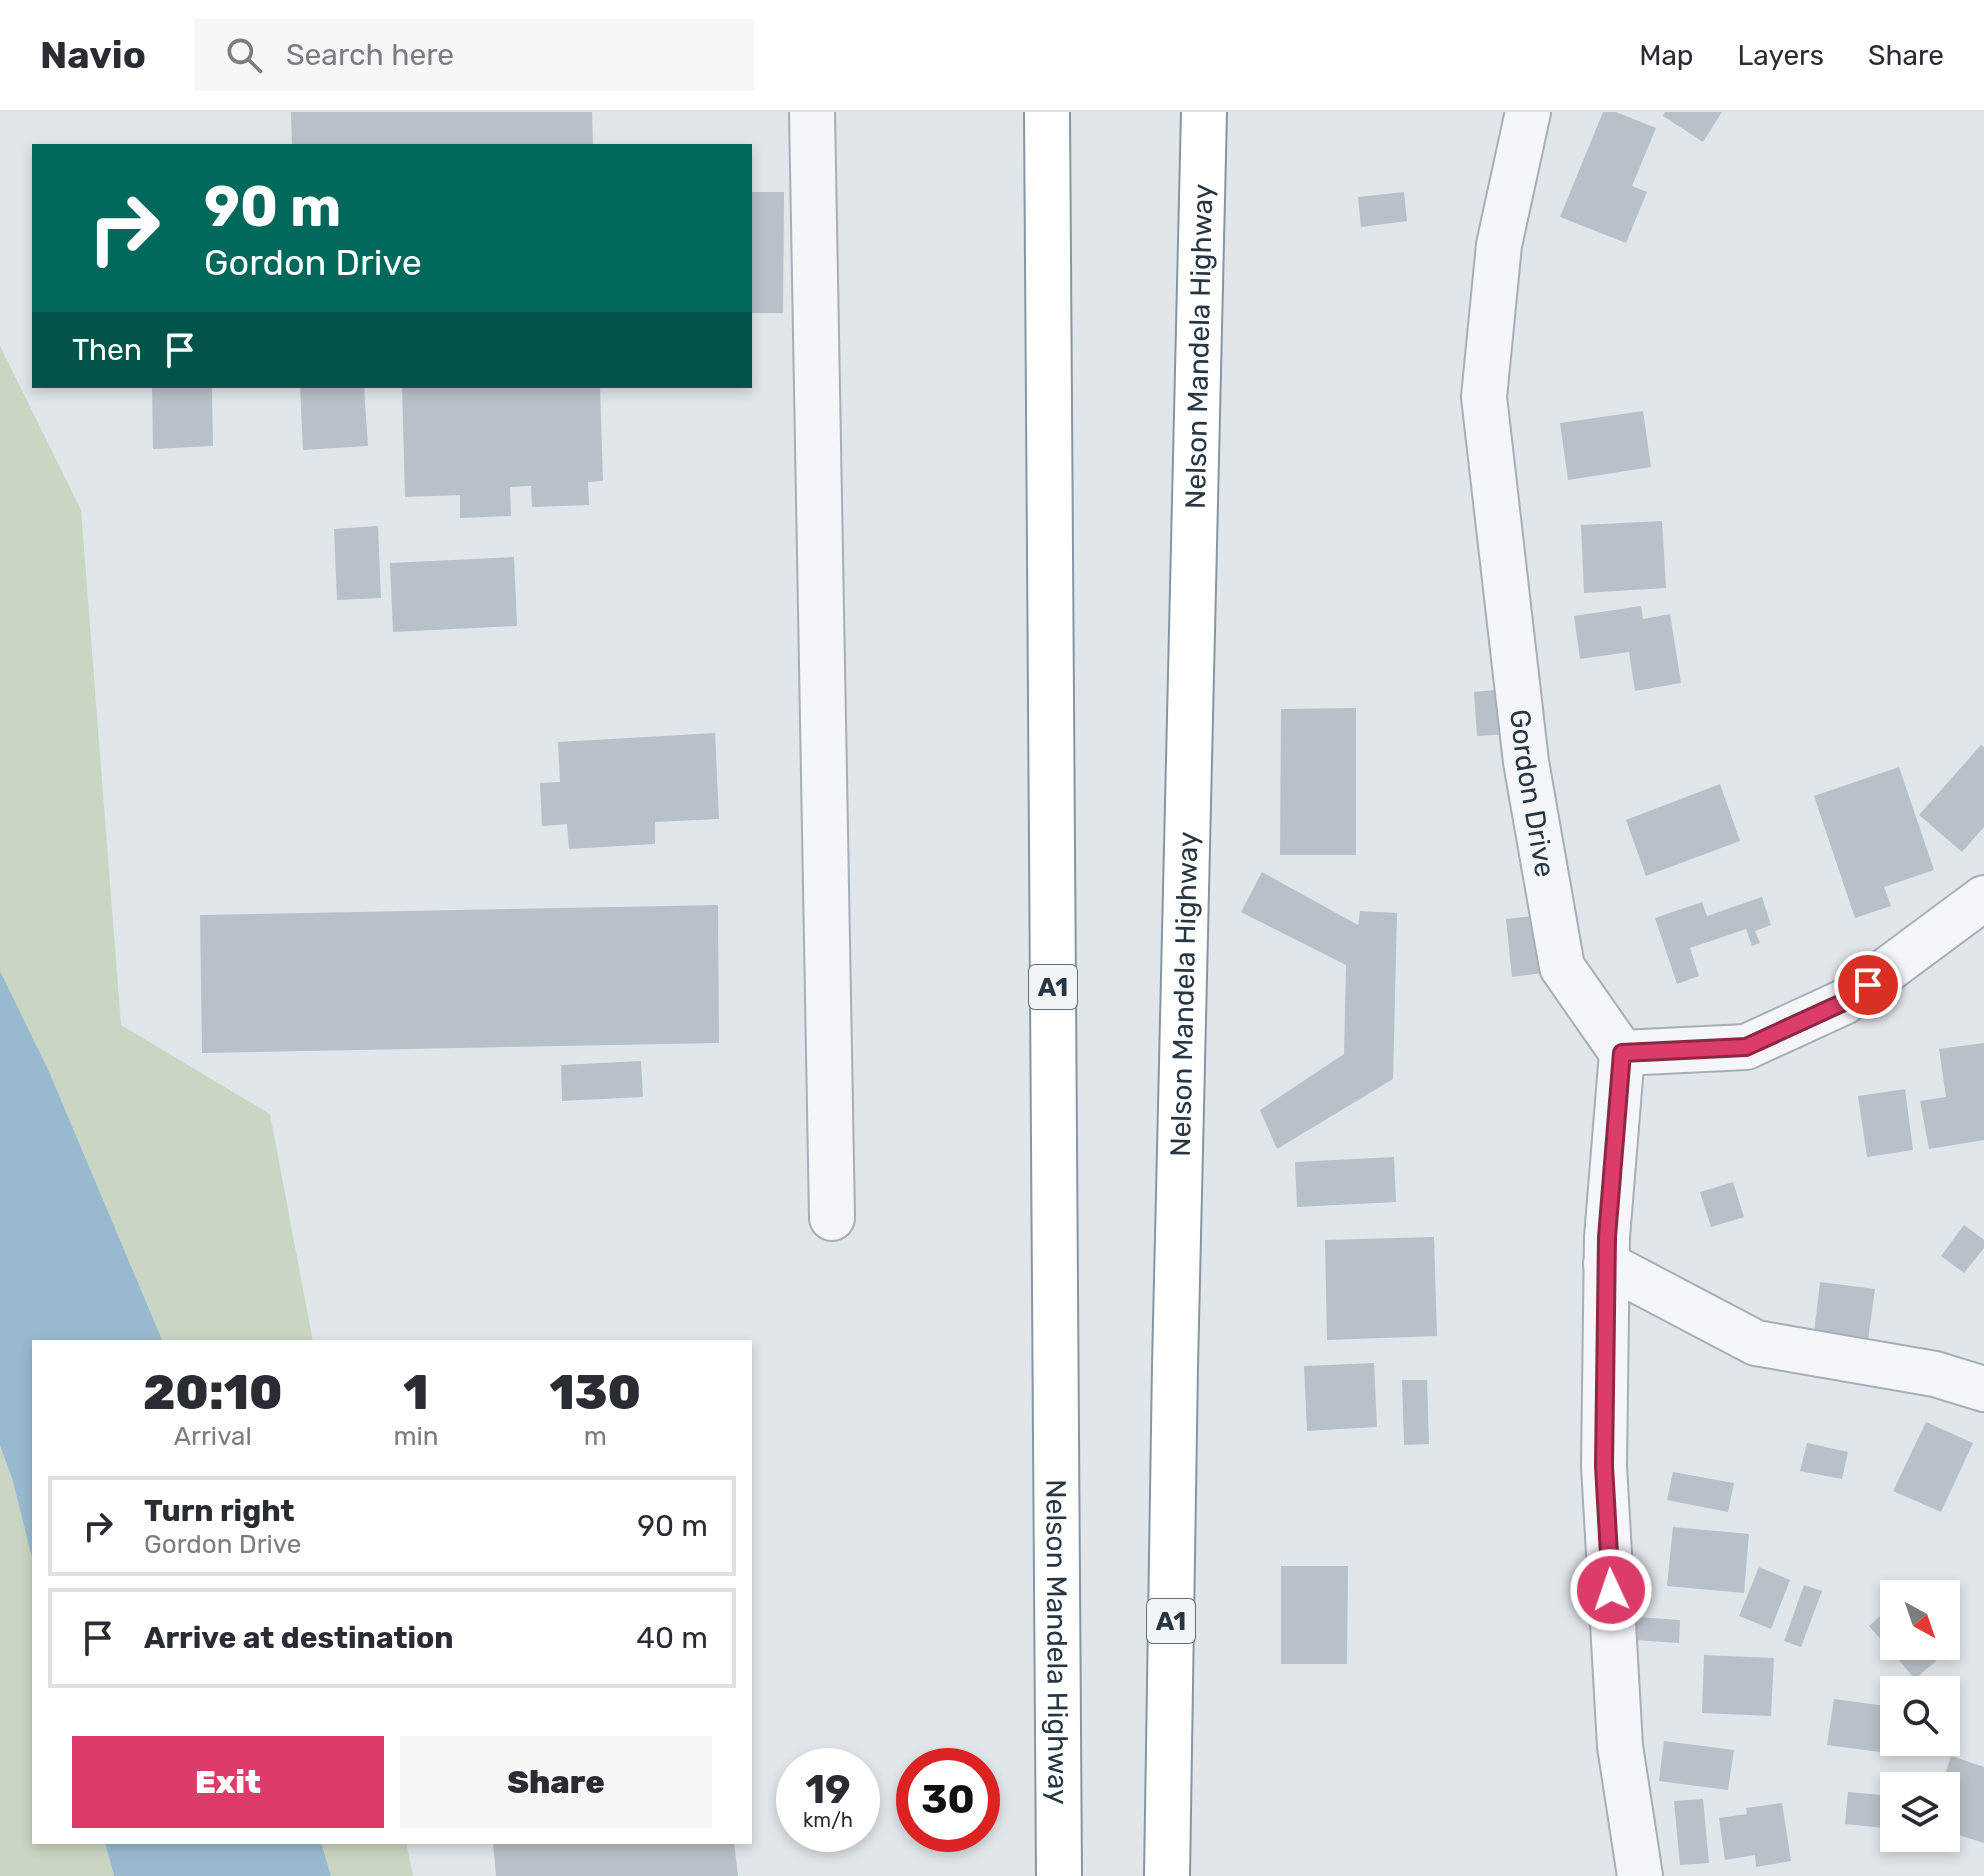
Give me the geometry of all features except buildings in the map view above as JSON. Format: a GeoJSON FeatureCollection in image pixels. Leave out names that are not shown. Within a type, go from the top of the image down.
{"type":"FeatureCollection","features":[{"type":"Feature","properties":{"kind":"highway","name":"Nelson Mandela Highway"},"geometry":{"type":"LineString","coordinates":[[1047,112],[1059,1876]]}},
{"type":"Feature","properties":{"kind":"highway","name":"Nelson Mandela Highway"},"geometry":{"type":"LineString","coordinates":[[1167,1876],[1175,1366],[1204,112]]}},
{"type":"Feature","properties":{"kind":"street"},"geometry":{"type":"LineString","coordinates":[[812,112],[832,1218]]}},
{"type":"Feature","properties":{"kind":"street","name":"Gordon Drive"},"geometry":{"type":"LineString","coordinates":[[1528,112],[1499,245],[1484,397],[1526,762],[1562,967],[1622,1053]]}},
{"type":"Feature","properties":{"kind":"street"},"geometry":{"type":"LineString","coordinates":[[1640,1876],[1620,1746],[1605,1481],[1607,1237],[1622,1053],[1746,1047],[1844,1002],[1984,898]]}},
{"type":"Feature","properties":{"kind":"street"},"geometry":{"type":"LineString","coordinates":[[1606,1264],[1756,1343],[1935,1374],[1984,1389]]}},
{"type":"Feature","properties":{"kind":"green space"},"geometry":{"type":"Polygon","coordinates":[[[0,346],[81,510],[121,1025],[270,1114],[313,1340],[162,1340],[48,1069],[0,971],[0,346]]]}},
{"type":"Feature","properties":{"kind":"green space"},"geometry":{"type":"Polygon","coordinates":[[[0,1446],[12,1478],[32,1558],[32,1844],[106,1844],[114,1876],[0,1876],[0,1446]]]}},
{"type":"Feature","properties":{"kind":"green space"},"geometry":{"type":"Polygon","coordinates":[[[322,1844],[406,1844],[413,1876],[331,1876],[322,1844]]]}},
{"type":"Feature","properties":{"kind":"water"},"geometry":{"type":"Polygon","coordinates":[[[0,971],[48,1069],[162,1340],[32,1340],[32,1558],[12,1478],[0,1446],[0,971]]]}},
{"type":"Feature","properties":{"kind":"water"},"geometry":{"type":"Polygon","coordinates":[[[106,1844],[322,1844],[331,1876],[114,1876],[106,1844]]]}},
{"type":"Feature","properties":{"kind":"route"},"geometry":{"type":"LineString","coordinates":[[1611,1590],[1604,1466],[1607,1237],[1622,1053],[1746,1047],[1844,1002],[1868,985]]}}]}
